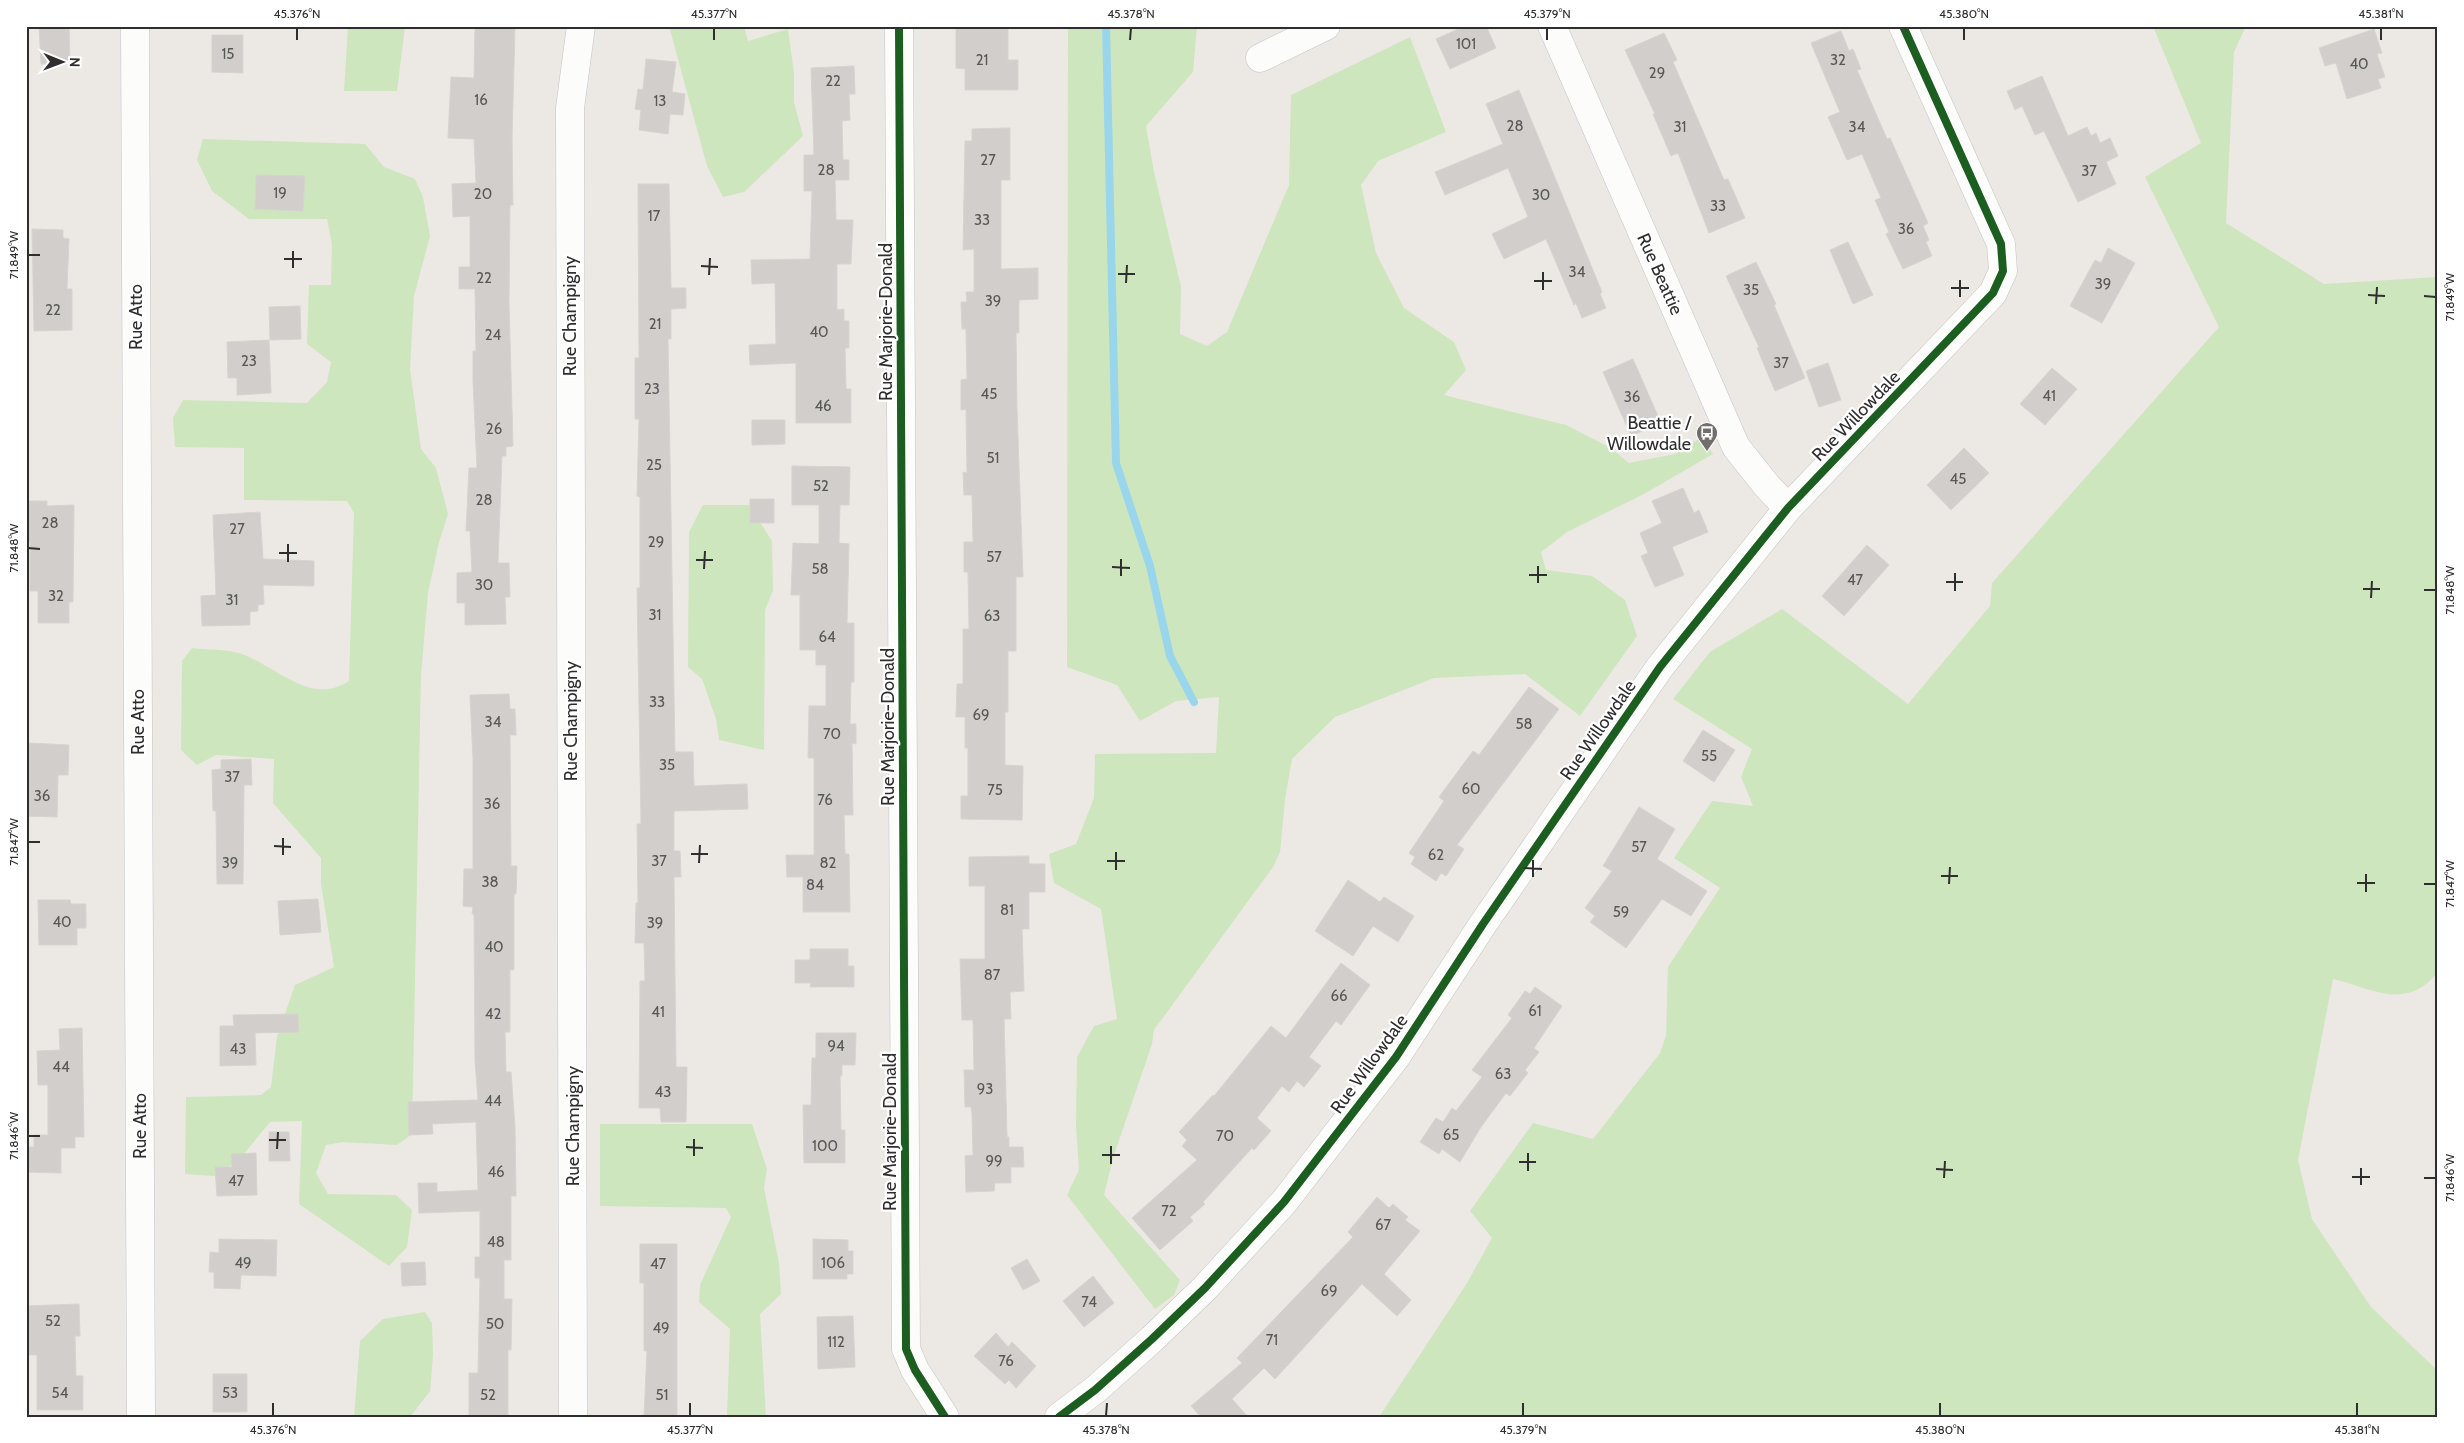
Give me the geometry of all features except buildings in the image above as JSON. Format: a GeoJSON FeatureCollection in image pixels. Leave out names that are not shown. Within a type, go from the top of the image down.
{"type":"FeatureCollection","features":[{"type":"Feature","properties":{"kind":"street","name":"Rue Atto"},"geometry":{"type":"LineString","coordinates":[[135,26],[141,1417]]}},
{"type":"Feature","properties":{"kind":"street","name":"Rue Champigny"},"geometry":{"type":"LineString","coordinates":[[573,1417],[570,108],[580,26]]}},
{"type":"Feature","properties":{"kind":"street","name":"Rue Marjorie-Donald"},"geometry":{"type":"LineString","coordinates":[[899,26],[906,1349],[915,1370],[945,1417]]}},
{"type":"Feature","properties":{"kind":"street"},"geometry":{"type":"LineString","coordinates":[[1260,58],[1326,26]]}},
{"type":"Feature","properties":{"kind":"street","name":"Rue Beattie"},"geometry":{"type":"LineString","coordinates":[[1552,26],[1736,447],[1767,486],[1788,508]]}},
{"type":"Feature","properties":{"kind":"street","name":"Rue Willowdale"},"geometry":{"type":"LineString","coordinates":[[1059,1417],[1095,1390],[1152,1340],[1204,1288],[1284,1202],[1396,1057],[1483,924],[1660,667],[1788,508],[1993,293],[2003,272],[2001,244],[1903,26]]}},
{"type":"Feature","properties":{"kind":"green space"},"geometry":{"type":"Polygon","coordinates":[[[348,26],[405,26],[397,91],[344,91],[348,26]]]}},
{"type":"Feature","properties":{"kind":"green space"},"geometry":{"type":"Polygon","coordinates":[[[669,26],[744,26],[748,41],[788,29],[794,73],[794,102],[803,136],[744,192],[723,197],[707,166],[669,26]]]}},
{"type":"Feature","properties":{"kind":"green space"},"geometry":{"type":"Polygon","coordinates":[[[1068,26],[1197,26],[1193,72],[1146,126],[1154,172],[1181,287],[1180,334],[1207,346],[1227,332],[1289,185],[1291,95],[1410,37],[1446,132],[1378,161],[1361,185],[1376,253],[1404,308],[1454,342],[1466,370],[1444,395],[1566,425],[1609,447],[1629,463],[1675,454],[1702,437],[1713,454],[1644,494],[1567,532],[1541,552],[1546,570],[1592,576],[1625,600],[1637,636],[1580,716],[1525,674],[1434,678],[1335,717],[1292,759],[1285,799],[1280,852],[1273,867],[1154,1030],[1152,1044],[1113,1158],[1104,1195],[1180,1280],[1174,1295],[1155,1309],[1067,1195],[1079,1170],[1076,1125],[1077,1057],[1094,1026],[1117,1019],[1101,909],[1054,883],[1049,854],[1076,844],[1094,798],[1095,754],[1216,753],[1219,697],[1176,701],[1140,721],[1117,685],[1067,667],[1068,26]]]}},
{"type":"Feature","properties":{"kind":"green space"},"geometry":{"type":"Polygon","coordinates":[[[2153,26],[2246,26],[2234,52],[2226,223],[2324,284],[2438,277],[2438,972],[2426,984],[2414,991],[2401,994],[2388,994],[2333,979],[2298,1160],[2312,1219],[2371,1307],[2438,1371],[2438,1417],[1379,1417],[1467,1283],[1492,1238],[1470,1211],[1533,1123],[1593,1139],[1660,1053],[1666,1036],[1668,967],[1720,888],[1674,858],[1712,801],[1753,806],[1741,777],[1752,749],[1673,699],[1710,652],[1782,609],[1908,704],[1990,606],[1992,583],[2219,327],[2145,177],[2201,143],[2153,26]]]}},
{"type":"Feature","properties":{"kind":"green space"},"geometry":{"type":"Polygon","coordinates":[[[203,139],[365,144],[384,167],[415,179],[423,197],[430,236],[414,296],[410,369],[421,449],[436,468],[448,514],[439,542],[428,593],[421,675],[412,1134],[397,1145],[343,1142],[326,1145],[316,1173],[328,1194],[396,1195],[412,1210],[407,1247],[389,1266],[299,1204],[302,1121],[270,1122],[239,1160],[215,1176],[185,1174],[186,1097],[261,1095],[271,1087],[277,1037],[295,985],[334,967],[321,884],[321,858],[273,803],[274,759],[216,755],[197,765],[181,750],[182,661],[192,648],[228,651],[253,659],[306,687],[334,688],[349,681],[354,513],[347,501],[244,500],[244,448],[175,447],[173,418],[183,400],[307,403],[327,382],[331,362],[307,344],[309,285],[331,285],[332,244],[327,219],[249,219],[212,191],[197,160],[203,139]]]}},
{"type":"Feature","properties":{"kind":"green space"},"geometry":{"type":"Polygon","coordinates":[[[703,505],[749,505],[772,541],[773,590],[765,610],[764,750],[719,740],[716,719],[702,679],[688,667],[689,532],[703,505]]]}},
{"type":"Feature","properties":{"kind":"green space"},"geometry":{"type":"Polygon","coordinates":[[[600,1124],[752,1124],[767,1169],[764,1188],[779,1263],[781,1294],[760,1314],[766,1417],[727,1417],[730,1329],[699,1302],[700,1285],[731,1217],[726,1208],[600,1206],[600,1124]]]}},
{"type":"Feature","properties":{"kind":"green space"},"geometry":{"type":"Polygon","coordinates":[[[425,1312],[432,1323],[433,1355],[430,1391],[410,1417],[354,1417],[360,1341],[383,1319],[425,1312]]]}},
{"type":"Feature","properties":{"kind":"waterway"},"geometry":{"type":"LineString","coordinates":[[1106,26],[1116,463],[1150,566],[1170,656],[1194,702]]}},
{"type":"Feature","properties":{"kind":"cycle path"},"geometry":{"type":"LineString","coordinates":[[899,26],[906,1349],[915,1370],[945,1417]]}},
{"type":"Feature","properties":{"kind":"cycle path"},"geometry":{"type":"LineString","coordinates":[[1059,1417],[1095,1390],[1152,1339],[1205,1288],[1284,1202],[1396,1057],[1483,924],[1660,667],[1788,508],[1993,293],[2003,271],[2001,244],[1903,26]]}},
{"type":"Feature","properties":{"kind":"place","name":"Beattie / Willowdale"},"geometry":{"type":"Point","coordinates":[1707,452]}}]}
